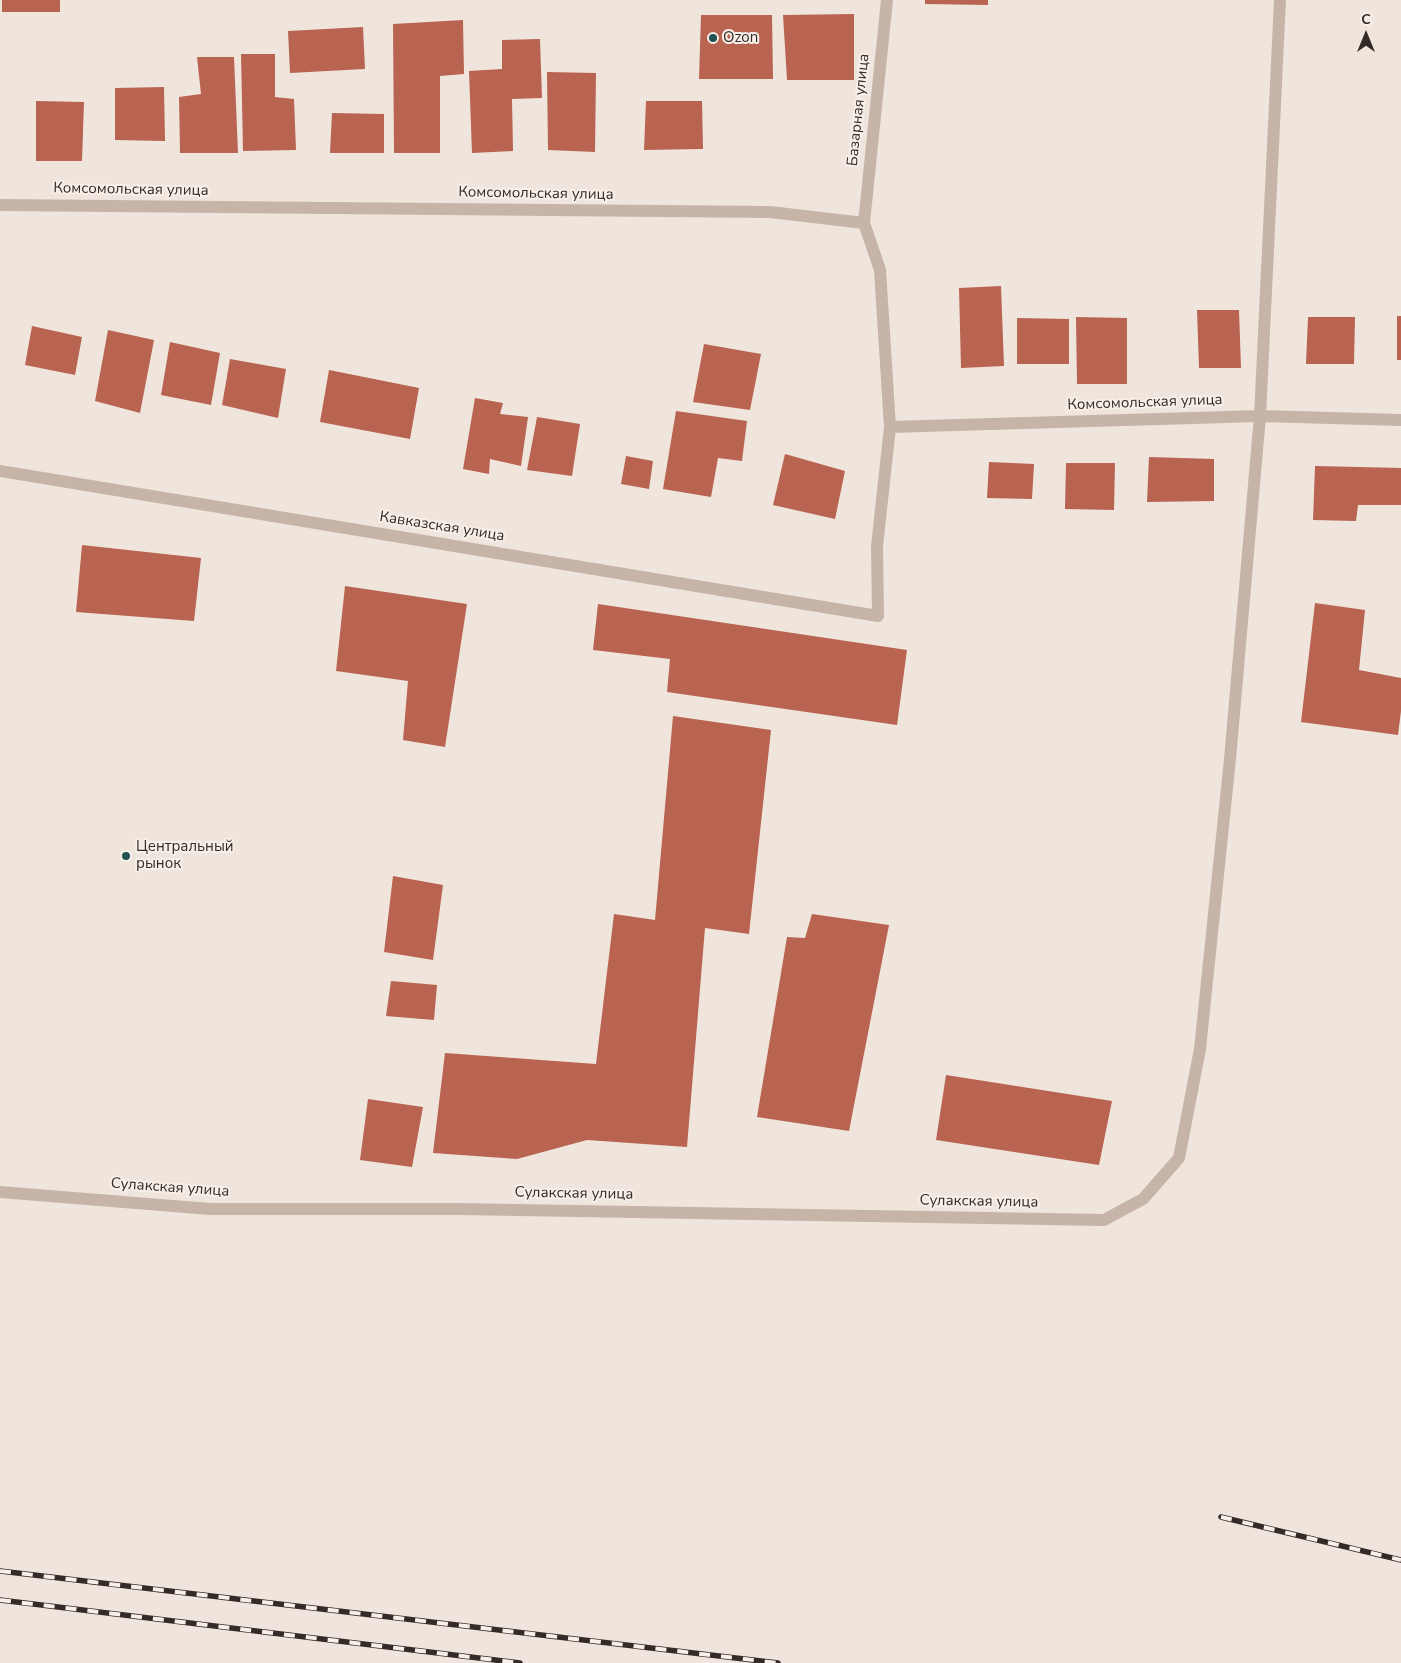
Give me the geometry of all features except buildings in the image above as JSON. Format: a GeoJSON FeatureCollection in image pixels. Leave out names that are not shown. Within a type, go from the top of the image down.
{"type":"FeatureCollection","features":[{"type":"Feature","properties":{"kind":"street","name":"Базарная улица"},"geometry":{"type":"LineString","coordinates":[[864,223],[887,0]]}},
{"type":"Feature","properties":{"kind":"street","name":"Сулакская улица"},"geometry":{"type":"LineString","coordinates":[[0,1192],[210,1208],[458,1208],[1104,1220],[1143,1199],[1180,1158],[1200,1049],[1230,759],[1260,416],[1280,0]]}},
{"type":"Feature","properties":{"kind":"street","name":"Комсомольская улица"},"geometry":{"type":"LineString","coordinates":[[0,205],[770,212],[864,223]]}},
{"type":"Feature","properties":{"kind":"street"},"geometry":{"type":"LineString","coordinates":[[864,223],[880,270],[890,427]]}},
{"type":"Feature","properties":{"kind":"street","name":"Комсомольская улица"},"geometry":{"type":"LineString","coordinates":[[890,427],[1260,416],[1401,420]]}},
{"type":"Feature","properties":{"kind":"street","name":"Кавказская улица"},"geometry":{"type":"LineString","coordinates":[[0,471],[878,616],[877,546],[890,427]]}},
{"type":"Feature","properties":{"kind":"railway"},"geometry":{"type":"LineString","coordinates":[[1221,1517],[1401,1560]]}},
{"type":"Feature","properties":{"kind":"railway"},"geometry":{"type":"LineString","coordinates":[[0,1571],[778,1663]]}},
{"type":"Feature","properties":{"kind":"railway"},"geometry":{"type":"LineString","coordinates":[[0,1600],[520,1663]]}},
{"type":"Feature","properties":{"kind":"place","name":"Ozon"},"geometry":{"type":"Point","coordinates":[713,38]}},
{"type":"Feature","properties":{"kind":"place","name":"Центральный рынок"},"geometry":{"type":"Point","coordinates":[126,856]}}]}
